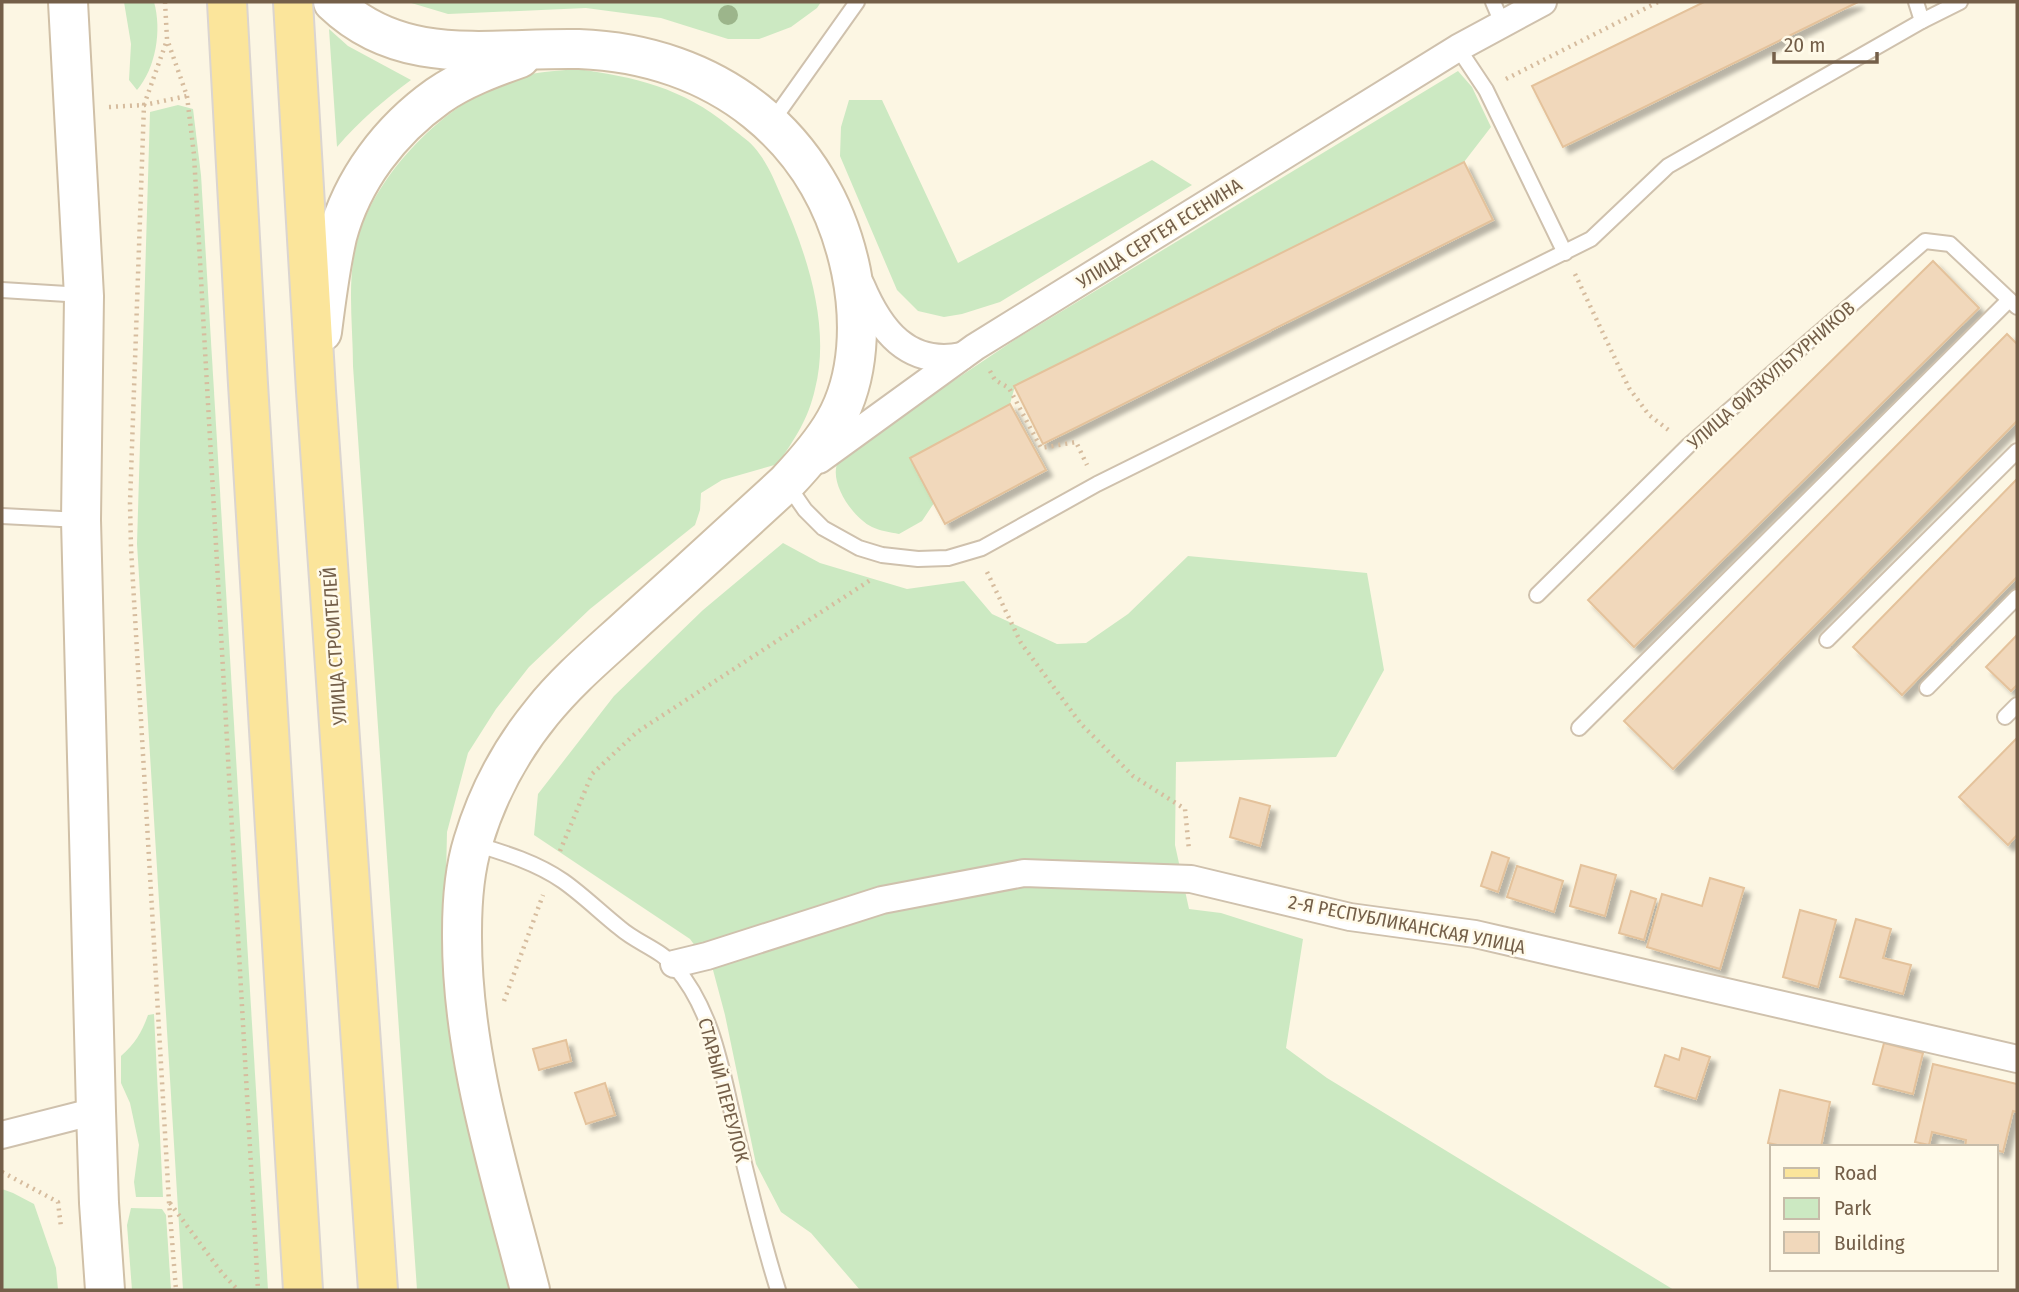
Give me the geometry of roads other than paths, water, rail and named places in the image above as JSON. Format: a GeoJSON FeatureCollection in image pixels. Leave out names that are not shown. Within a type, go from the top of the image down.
{"type":"FeatureCollection","features":[{"type":"Feature","properties":{"kind":"main road"},"geometry":{"type":"LineString","coordinates":[[227,2],[303,1290]]}},
{"type":"Feature","properties":{"kind":"main road","name":"УЛИЦА СТРОИТЕЛЕЙ"},"geometry":{"type":"LineString","coordinates":[[293,2],[316,391],[378,1290]]}},
{"type":"Feature","properties":{"kind":"street"},"geometry":{"type":"LineString","coordinates":[[68,2],[84,296],[81,520],[96,1111],[105,1290]]}},
{"type":"Feature","properties":{"kind":"street"},"geometry":{"type":"LineString","coordinates":[[332,2],[349,18],[407,44],[442,50],[580,50],[620,53],[658,61],[722,87],[771,123],[792,145],[812,174],[829,205],[878,321],[899,342],[924,355],[949,358],[962,356]]}},
{"type":"Feature","properties":{"kind":"street","name":"УЛИЦА СЕРГЕЯ ЕСЕНИНА"},"geometry":{"type":"LineString","coordinates":[[786,483],[962,356],[1458,48],[1498,12],[1543,2]]}},
{"type":"Feature","properties":{"kind":"street"},"geometry":{"type":"LineString","coordinates":[[316,391],[321,334],[338,235],[349,203],[377,153],[415,114],[439,95],[473,77],[545,50]]}},
{"type":"Feature","properties":{"kind":"street"},"geometry":{"type":"LineString","coordinates":[[530,1290],[480,1093],[463,985],[462,911],[472,843],[507,762],[543,711],[583,668],[786,483],[810,457],[837,419],[847,394],[857,335],[853,283],[845,244]]}},
{"type":"Feature","properties":{"kind":"street","name":"2-Я РЕСПУБЛИКАНСКАЯ УЛИЦА"},"geometry":{"type":"LineString","coordinates":[[674,964],[882,900],[1024,873],[1191,879],[1350,917],[1475,934],[2017,1059]]}},
{"type":"Feature","properties":{"kind":"street"},"geometry":{"type":"LineString","coordinates":[[2,1135],[96,1111]]}},
{"type":"Feature","properties":{"kind":"lane"},"geometry":{"type":"LineString","coordinates":[[771,123],[857,2]]}},
{"type":"Feature","properties":{"kind":"lane"},"geometry":{"type":"LineString","coordinates":[[1916,2],[1922,21]]}},
{"type":"Feature","properties":{"kind":"lane"},"geometry":{"type":"LineString","coordinates":[[786,483],[805,510],[823,528],[859,548],[882,555],[918,559],[948,558],[970,553],[1097,484],[1591,239],[1668,166],[1960,2]]}},
{"type":"Feature","properties":{"kind":"lane"},"geometry":{"type":"LineString","coordinates":[[1458,48],[1486,90],[1565,253]]}},
{"type":"Feature","properties":{"kind":"lane","name":"УЛИЦА ФИЗКУЛЬТУРНИКОВ"},"geometry":{"type":"LineString","coordinates":[[1537,595],[1689,445],[1925,241],[1950,244],[2013,303]]}},
{"type":"Feature","properties":{"kind":"lane"},"geometry":{"type":"LineString","coordinates":[[2,290],[84,296]]}},
{"type":"Feature","properties":{"kind":"lane"},"geometry":{"type":"LineString","coordinates":[[1579,728],[2013,303]]}},
{"type":"Feature","properties":{"kind":"lane"},"geometry":{"type":"LineString","coordinates":[[1827,640],[2017,451]]}},
{"type":"Feature","properties":{"kind":"lane"},"geometry":{"type":"LineString","coordinates":[[2,516],[81,520]]}},
{"type":"Feature","properties":{"kind":"lane"},"geometry":{"type":"LineString","coordinates":[[1927,688],[2017,597]]}},
{"type":"Feature","properties":{"kind":"lane"},"geometry":{"type":"LineString","coordinates":[[2005,717],[2017,705]]}},
{"type":"Feature","properties":{"kind":"lane","name":"СТАРЫЙ ПЕРЕУЛОК"},"geometry":{"type":"LineString","coordinates":[[472,843],[516,857],[551,873],[579,893],[621,930],[674,964],[695,995],[705,1016],[720,1066],[760,1231],[778,1290]]}}]}
